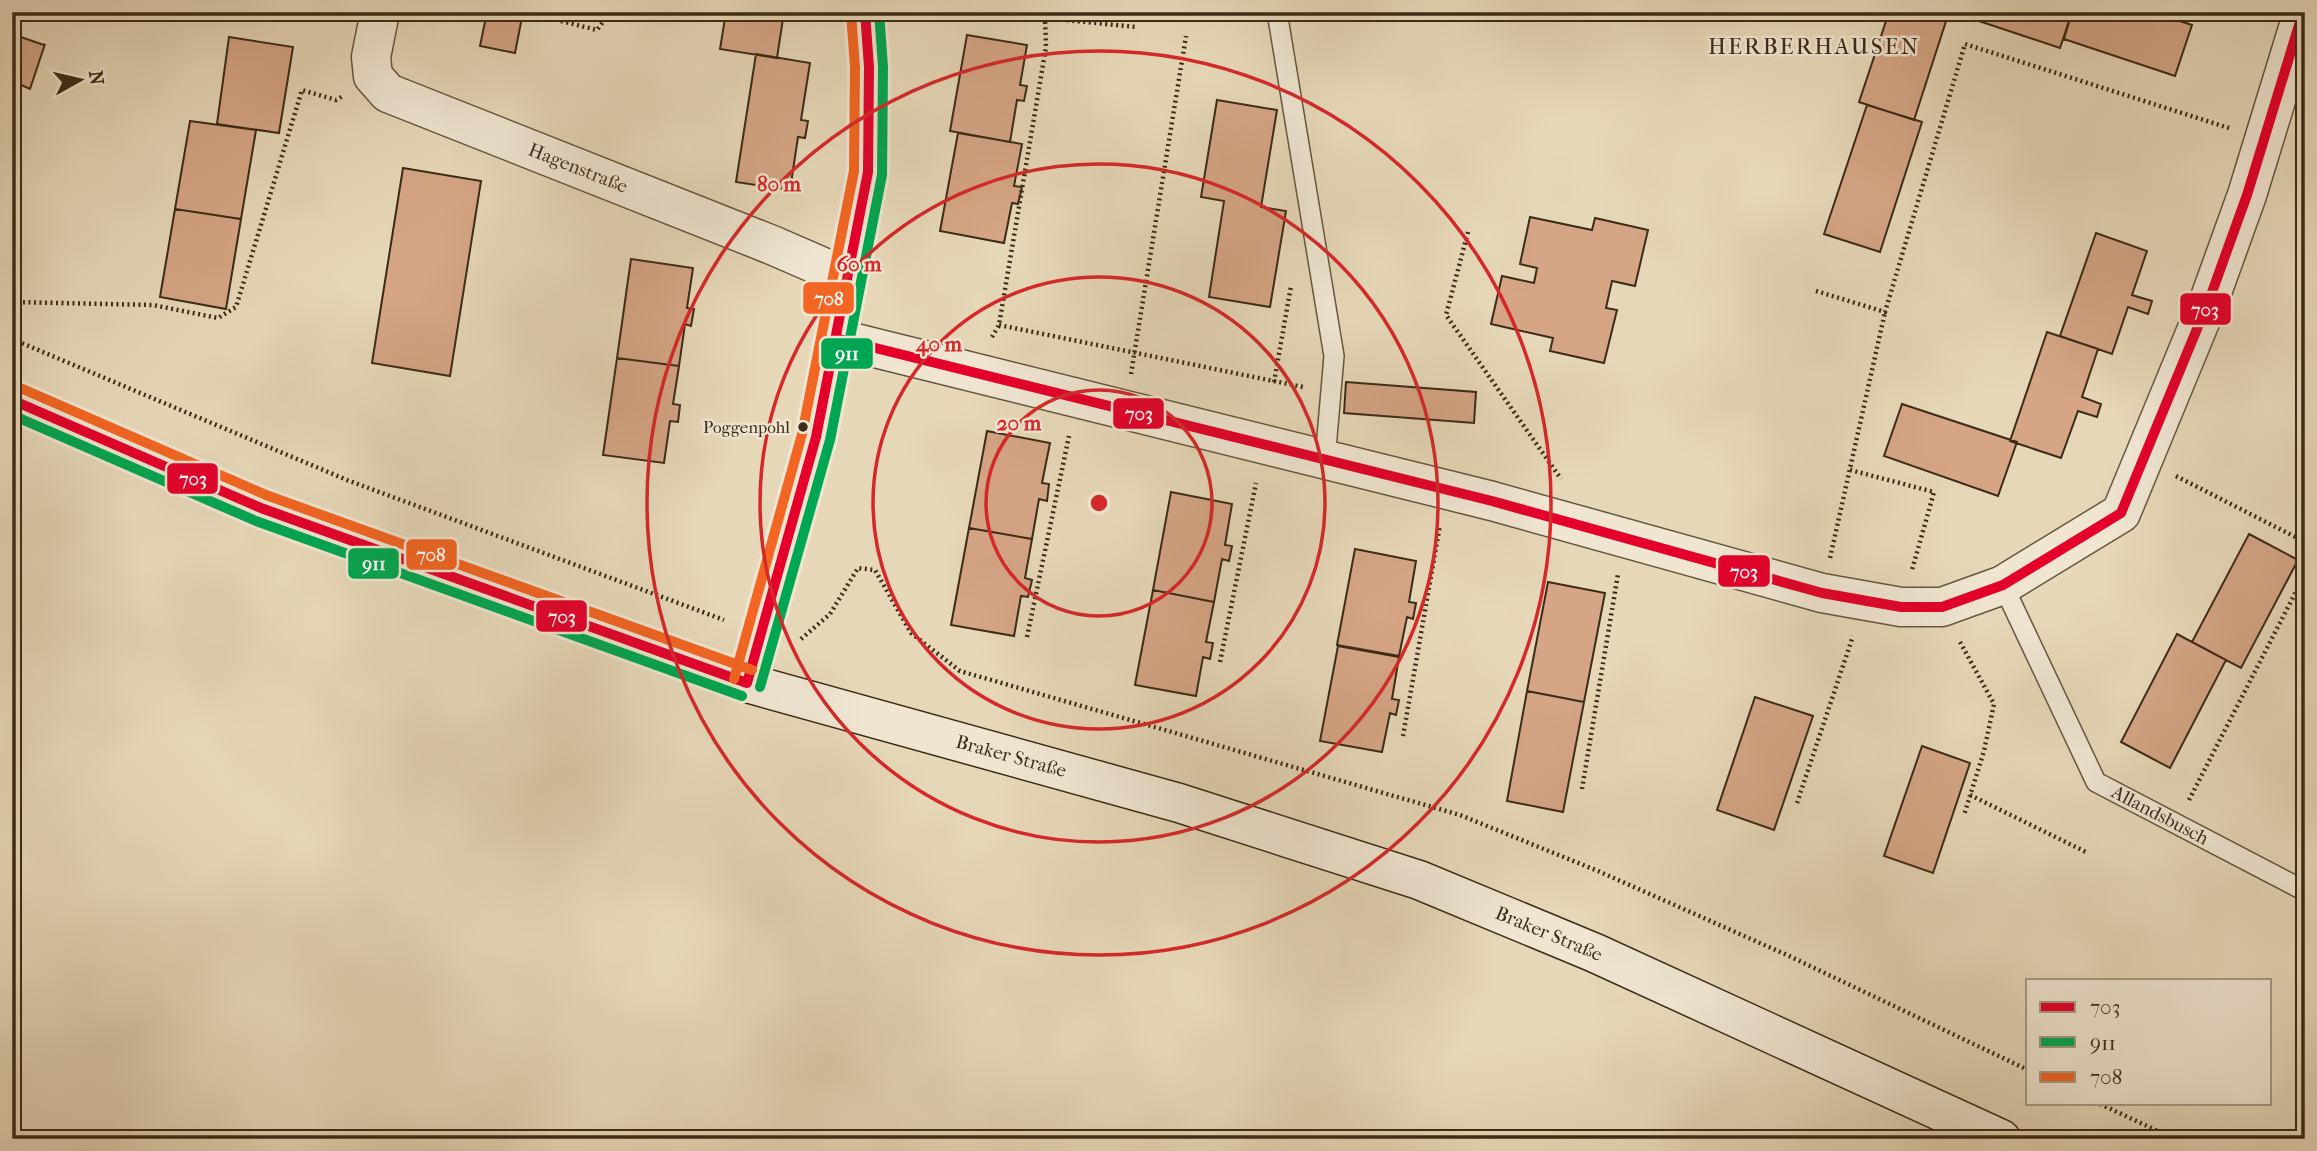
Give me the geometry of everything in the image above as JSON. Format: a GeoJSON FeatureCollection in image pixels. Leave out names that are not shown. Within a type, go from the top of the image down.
{"type":"FeatureCollection","features":[{"type":"Feature","properties":{"kind":"street"},"geometry":{"type":"LineString","coordinates":[[373,76],[371,57],[380,12]]}},
{"type":"Feature","properties":{"kind":"street"},"geometry":{"type":"LineString","coordinates":[[747,683],[816,437],[868,172],[869,67],[864,12]]}},
{"type":"Feature","properties":{"kind":"street"},"geometry":{"type":"LineString","coordinates":[[835,338],[1446,490],[1822,593],[1902,607],[1942,607],[2003,585],[2121,513],[2248,195],[2303,12]]}},
{"type":"Feature","properties":{"kind":"street","name":"Hagenstraße"},"geometry":{"type":"LineString","coordinates":[[373,76],[388,93],[848,278]]}},
{"type":"Feature","properties":{"kind":"street","name":"Braker Straße"},"geometry":{"type":"LineString","coordinates":[[12,400],[261,508],[747,683],[1179,803],[1419,880],[1583,948],[2001,1139]]}},
{"type":"Feature","properties":{"kind":"lane"},"geometry":{"type":"LineString","coordinates":[[1277,12],[1334,356],[1325,460]]}},
{"type":"Feature","properties":{"kind":"lane","name":"Allandsbusch"},"geometry":{"type":"LineString","coordinates":[[2003,585],[2096,782],[2305,891]]}},
{"type":"Feature","properties":{"kind":"path"},"geometry":{"type":"LineString","coordinates":[[561,21],[597,30],[610,12]]}},
{"type":"Feature","properties":{"kind":"path"},"geometry":{"type":"LineString","coordinates":[[989,342],[999,326],[1046,47],[1045,18],[1042,12]]}},
{"type":"Feature","properties":{"kind":"path"},"geometry":{"type":"LineString","coordinates":[[1045,18],[1136,27]]}},
{"type":"Feature","properties":{"kind":"path"},"geometry":{"type":"LineString","coordinates":[[1125,410],[1186,36]]}},
{"type":"Feature","properties":{"kind":"path"},"geometry":{"type":"LineString","coordinates":[[1822,593],[1885,312],[1965,44],[2264,139]]}},
{"type":"Feature","properties":{"kind":"path"},"geometry":{"type":"LineString","coordinates":[[12,302],[153,305],[218,318],[236,307],[302,90],[336,100],[373,76]]}},
{"type":"Feature","properties":{"kind":"path"},"geometry":{"type":"LineString","coordinates":[[1468,232],[1446,315],[1575,499],[1570,524]]}},
{"type":"Feature","properties":{"kind":"path"},"geometry":{"type":"LineString","coordinates":[[1274,382],[1294,272],[1317,256]]}},
{"type":"Feature","properties":{"kind":"path"},"geometry":{"type":"LineString","coordinates":[[1816,291],[1885,312]]}},
{"type":"Feature","properties":{"kind":"path"},"geometry":{"type":"LineString","coordinates":[[999,326],[1310,389]]}},
{"type":"Feature","properties":{"kind":"path"},"geometry":{"type":"LineString","coordinates":[[12,339],[347,480],[761,634],[796,643],[830,614],[858,568],[876,570],[911,633],[960,671],[1460,815],[1598,871],[1787,955],[2026,1069]]}},
{"type":"Feature","properties":{"kind":"path"},"geometry":{"type":"LineString","coordinates":[[1027,637],[1077,398]]}},
{"type":"Feature","properties":{"kind":"path"},"geometry":{"type":"LineString","coordinates":[[1220,662],[1264,444]]}},
{"type":"Feature","properties":{"kind":"path"},"geometry":{"type":"LineString","coordinates":[[2144,459],[2305,542]]}},
{"type":"Feature","properties":{"kind":"path"},"geometry":{"type":"LineString","coordinates":[[1850,470],[1934,492],[1902,607]]}},
{"type":"Feature","properties":{"kind":"path"},"geometry":{"type":"LineString","coordinates":[[1404,736],[1446,490]]}},
{"type":"Feature","properties":{"kind":"path"},"geometry":{"type":"LineString","coordinates":[[1582,789],[1624,539]]}},
{"type":"Feature","properties":{"kind":"path"},"geometry":{"type":"LineString","coordinates":[[2176,824],[2305,574]]}},
{"type":"Feature","properties":{"kind":"path"},"geometry":{"type":"LineString","coordinates":[[1797,803],[1864,602]]}},
{"type":"Feature","properties":{"kind":"path"},"geometry":{"type":"LineString","coordinates":[[1942,607],[1994,704],[1984,751],[1964,815]]}},
{"type":"Feature","properties":{"kind":"path"},"geometry":{"type":"LineString","coordinates":[[1970,795],[2088,853]]}},
{"type":"Feature","properties":{"kind":"path"},"geometry":{"type":"LineString","coordinates":[[2105,1106],[2175,1139]]}},
{"type":"Feature","properties":{"kind":"building"},"geometry":{"type":"Polygon","coordinates":[[[487,12],[523,12],[515,53],[480,46],[487,12]]]}},
{"type":"Feature","properties":{"kind":"building"},"geometry":{"type":"Polygon","coordinates":[[[726,12],[784,12],[777,58],[720,49],[726,12]]]}},
{"type":"Feature","properties":{"kind":"building"},"geometry":{"type":"Polygon","coordinates":[[[1889,12],[1949,12],[1914,120],[1859,102],[1889,12]]]}},
{"type":"Feature","properties":{"kind":"building"},"geometry":{"type":"Polygon","coordinates":[[[1952,12],[2072,12],[2060,48],[1952,12]]]}},
{"type":"Feature","properties":{"kind":"building"},"geometry":{"type":"Polygon","coordinates":[[[2072,12],[2152,12],[2192,25],[2175,76],[2064,39],[2072,12]]]}},
{"type":"Feature","properties":{"kind":"building"},"geometry":{"type":"Polygon","coordinates":[[[12,34],[45,44],[30,89],[12,81],[12,34]]]}},
{"type":"Feature","properties":{"kind":"building"},"geometry":{"type":"Polygon","coordinates":[[[967,35],[1027,45],[1020,85],[1027,86],[1024,101],[1017,100],[1010,142],[950,131],[967,35]]]}},
{"type":"Feature","properties":{"kind":"building"},"geometry":{"type":"Polygon","coordinates":[[[229,37],[293,47],[279,133],[217,124],[229,37]]]}},
{"type":"Feature","properties":{"kind":"building"},"geometry":{"type":"Polygon","coordinates":[[[756,54],[810,63],[801,120],[808,121],[805,138],[798,137],[790,190],[736,182],[756,54]]]}},
{"type":"Feature","properties":{"kind":"building"},"geometry":{"type":"Polygon","coordinates":[[[1217,100],[1277,110],[1261,207],[1286,211],[1270,307],[1209,297],[1224,201],[1201,197],[1217,100]]]}},
{"type":"Feature","properties":{"kind":"building"},"geometry":{"type":"Polygon","coordinates":[[[1867,105],[1922,122],[1880,252],[1824,234],[1867,105]]]}},
{"type":"Feature","properties":{"kind":"building"},"geometry":{"type":"Polygon","coordinates":[[[190,121],[256,130],[241,219],[175,209],[190,121]]]}},
{"type":"Feature","properties":{"kind":"building"},"geometry":{"type":"Polygon","coordinates":[[[958,133],[1022,144],[1014,186],[1022,187],[1018,204],[1012,203],[1004,243],[940,231],[958,133]]]}},
{"type":"Feature","properties":{"kind":"building"},"geometry":{"type":"Polygon","coordinates":[[[403,168],[481,181],[450,376],[372,363],[403,168]]]}},
{"type":"Feature","properties":{"kind":"building"},"geometry":{"type":"Polygon","coordinates":[[[175,209],[241,219],[226,309],[160,297],[175,209]]]}},
{"type":"Feature","properties":{"kind":"building"},"geometry":{"type":"Polygon","coordinates":[[[1530,217],[1592,230],[1595,218],[1648,230],[1635,286],[1612,281],[1606,308],[1617,310],[1604,363],[1550,351],[1553,338],[1491,324],[1502,276],[1534,283],[1537,268],[1520,264],[1530,217]]]}},
{"type":"Feature","properties":{"kind":"building"},"geometry":{"type":"Polygon","coordinates":[[[2096,233],[2147,251],[2132,295],[2152,301],[2148,314],[2128,307],[2112,354],[2060,336],[2096,233]]]}},
{"type":"Feature","properties":{"kind":"building"},"geometry":{"type":"Polygon","coordinates":[[[631,259],[693,268],[687,308],[694,309],[691,326],[685,324],[679,366],[617,358],[631,259]]]}},
{"type":"Feature","properties":{"kind":"building"},"geometry":{"type":"Polygon","coordinates":[[[2047,332],[2098,349],[2082,397],[2101,404],[2097,417],[2078,411],[2061,458],[2010,441],[2047,332]]]}},
{"type":"Feature","properties":{"kind":"building"},"geometry":{"type":"Polygon","coordinates":[[[617,358],[679,366],[673,404],[680,405],[678,422],[670,421],[664,463],[603,455],[617,358]]]}},
{"type":"Feature","properties":{"kind":"building"},"geometry":{"type":"Polygon","coordinates":[[[1346,382],[1476,392],[1474,423],[1344,413],[1346,382]]]}},
{"type":"Feature","properties":{"kind":"building"},"geometry":{"type":"Polygon","coordinates":[[[1902,404],[2017,442],[1998,496],[1884,456],[1902,404]]]}},
{"type":"Feature","properties":{"kind":"building"},"geometry":{"type":"Polygon","coordinates":[[[987,431],[1050,443],[1042,483],[1049,484],[1047,501],[1039,499],[1032,539],[969,528],[987,431]]]}},
{"type":"Feature","properties":{"kind":"building"},"geometry":{"type":"Polygon","coordinates":[[[1171,492],[1232,504],[1225,545],[1232,546],[1229,561],[1222,559],[1214,602],[1153,590],[1171,492]]]}},
{"type":"Feature","properties":{"kind":"building"},"geometry":{"type":"Polygon","coordinates":[[[969,528],[1032,539],[1025,578],[1032,580],[1028,597],[1021,596],[1014,636],[951,625],[969,528]]]}},
{"type":"Feature","properties":{"kind":"building"},"geometry":{"type":"Polygon","coordinates":[[[2249,534],[2298,560],[2241,668],[2192,642],[2249,534]]]}},
{"type":"Feature","properties":{"kind":"building"},"geometry":{"type":"Polygon","coordinates":[[[1355,549],[1416,561],[1409,602],[1416,603],[1413,619],[1407,617],[1399,656],[1337,645],[1355,549]]]}},
{"type":"Feature","properties":{"kind":"building"},"geometry":{"type":"Polygon","coordinates":[[[1548,582],[1605,593],[1584,702],[1527,691],[1548,582]]]}},
{"type":"Feature","properties":{"kind":"building"},"geometry":{"type":"Polygon","coordinates":[[[1153,590],[1214,602],[1206,642],[1213,643],[1210,659],[1203,657],[1196,696],[1135,685],[1153,590]]]}},
{"type":"Feature","properties":{"kind":"building"},"geometry":{"type":"Polygon","coordinates":[[[2177,634],[2226,660],[2170,768],[2121,742],[2177,634]]]}},
{"type":"Feature","properties":{"kind":"building"},"geometry":{"type":"Polygon","coordinates":[[[1338,646],[1399,657],[1392,699],[1399,700],[1396,715],[1390,713],[1382,752],[1320,741],[1338,646]]]}},
{"type":"Feature","properties":{"kind":"building"},"geometry":{"type":"Polygon","coordinates":[[[1527,691],[1584,702],[1563,812],[1507,801],[1527,691]]]}},
{"type":"Feature","properties":{"kind":"building"},"geometry":{"type":"Polygon","coordinates":[[[1755,697],[1813,716],[1774,830],[1717,810],[1755,697]]]}},
{"type":"Feature","properties":{"kind":"building"},"geometry":{"type":"Polygon","coordinates":[[[1922,746],[1970,763],[1933,873],[1884,856],[1922,746]]]}},
{"type":"Feature","properties":{"kind":"transit line","name":"703"},"geometry":{"type":"LineString","coordinates":[[747,683],[816,437],[868,172],[869,67],[865,12]]}},
{"type":"Feature","properties":{"kind":"transit line","name":"911"},"geometry":{"type":"LineString","coordinates":[[760,687],[830,440],[882,175],[883,67],[879,12]]}},
{"type":"Feature","properties":{"kind":"transit line","name":"703"},"geometry":{"type":"LineString","coordinates":[[835,338],[1492,501],[1822,593],[1901,607],[1942,607],[2003,585],[2121,513],[2211,295],[2247,195],[2303,12]]}},
{"type":"Feature","properties":{"kind":"transit line","name":"708"},"geometry":{"type":"LineString","coordinates":[[734,679],[802,434],[854,171],[855,67],[851,13]]}},
{"type":"Feature","properties":{"kind":"transit line","name":"708"},"geometry":{"type":"LineString","coordinates":[[18,387],[266,495],[752,670]]}},
{"type":"Feature","properties":{"kind":"transit line","name":"703"},"geometry":{"type":"LineString","coordinates":[[12,400],[261,508],[747,683]]}},
{"type":"Feature","properties":{"kind":"transit line","name":"911"},"geometry":{"type":"LineString","coordinates":[[12,415],[256,521],[742,696]]}},
{"type":"Feature","properties":{"kind":"place","name":"Poggenpohl"},"geometry":{"type":"Point","coordinates":[803,427]}},
{"type":"Feature","properties":{"kind":"district","name":"HERBERHAUSEN"},"geometry":{"type":"Point","coordinates":[1814,46]}}]}
